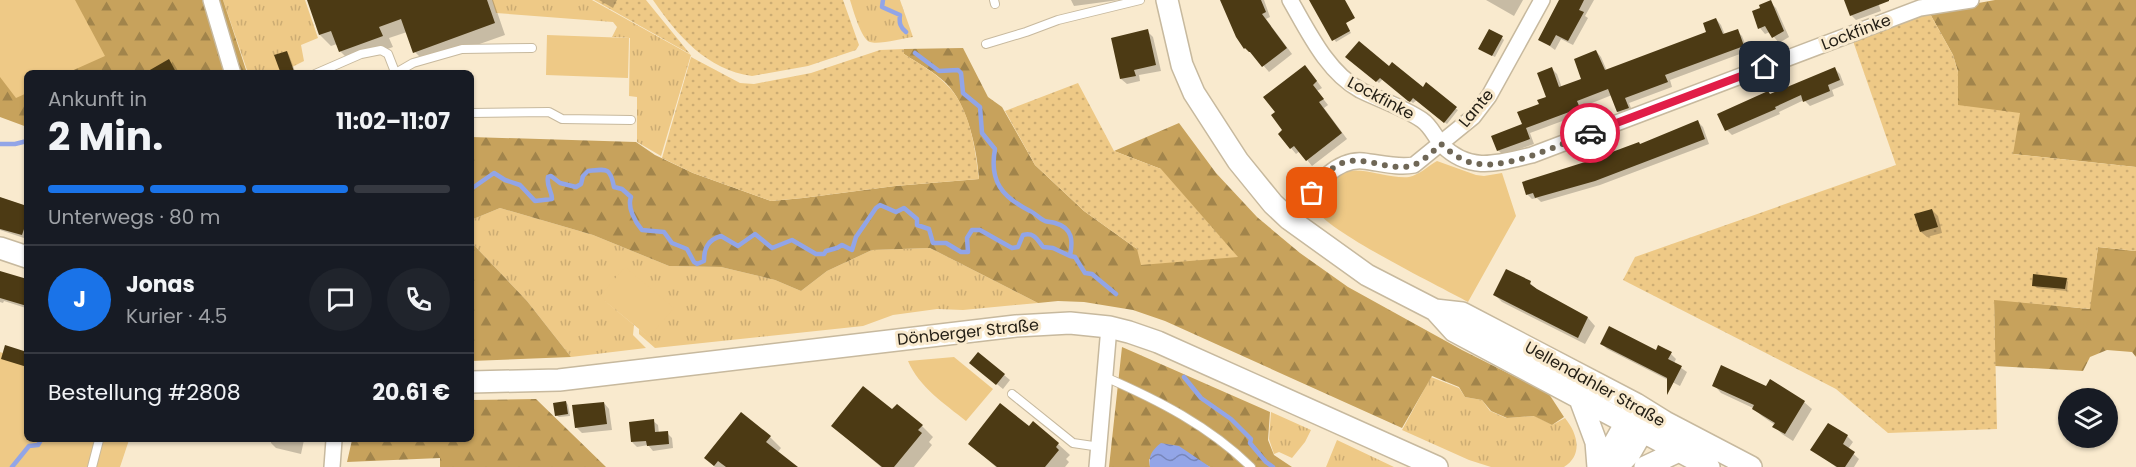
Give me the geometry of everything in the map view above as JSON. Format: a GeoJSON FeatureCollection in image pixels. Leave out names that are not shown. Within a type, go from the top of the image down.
{"type":"FeatureCollection","features":[{"type":"Feature","properties":{"kind":"street"},"geometry":{"type":"LineString","coordinates":[[211,0],[232,70]]}},
{"type":"Feature","properties":{"kind":"street","name":"Uellendahler Straße"},"geometry":{"type":"LineString","coordinates":[[1167,0],[1182,65],[1194,93],[1244,169],[1261,191],[1289,219],[1355,267],[1435,310],[1454,331],[1580,399],[1639,418],[1751,467]]}},
{"type":"Feature","properties":{"kind":"street","name":"Lockfinke"},"geometry":{"type":"LineString","coordinates":[[1290,0],[1318,47],[1346,81],[1425,122],[1441,144],[1452,154],[1466,161],[1493,165],[1532,155],[1920,8],[1971,0]]}},
{"type":"Feature","properties":{"kind":"street","name":"Lante"},"geometry":{"type":"LineString","coordinates":[[1289,219],[1334,167],[1347,161],[1403,167],[1414,165],[1473,117],[1489,96],[1542,0]]}},
{"type":"Feature","properties":{"kind":"street"},"geometry":{"type":"LineString","coordinates":[[0,248],[24,255]]}},
{"type":"Feature","properties":{"kind":"street","name":"Uellendahler Straße"},"geometry":{"type":"LineString","coordinates":[[1435,310],[1462,313],[1639,418],[1679,451],[1709,467]]}},
{"type":"Feature","properties":{"kind":"street","name":"Dönberger Straße"},"geometry":{"type":"LineString","coordinates":[[474,382],[559,380],[1016,326],[1070,323],[1109,327],[1158,342],[1437,467]]}},
{"type":"Feature","properties":{"kind":"street"},"geometry":{"type":"LineString","coordinates":[[1097,467],[1109,327]]}},
{"type":"Feature","properties":{"kind":"street"},"geometry":{"type":"LineString","coordinates":[[1580,399],[1596,442],[1600,467]]}},
{"type":"Feature","properties":{"kind":"street"},"geometry":{"type":"LineString","coordinates":[[1600,467],[1639,418]]}},
{"type":"Feature","properties":{"kind":"street"},"geometry":{"type":"LineString","coordinates":[[1617,467],[1630,453],[1639,418]]}},
{"type":"Feature","properties":{"kind":"street"},"geometry":{"type":"LineString","coordinates":[[332,467],[334,442]]}},
{"type":"Feature","properties":{"kind":"street"},"geometry":{"type":"LineString","coordinates":[[1645,467],[1679,451]]}},
{"type":"Feature","properties":{"kind":"lane"},"geometry":{"type":"LineString","coordinates":[[986,44],[1058,20],[1140,0]]}},
{"type":"Feature","properties":{"kind":"lane"},"geometry":{"type":"LineString","coordinates":[[400,70],[413,63],[462,48],[532,48]]}},
{"type":"Feature","properties":{"kind":"lane"},"geometry":{"type":"LineString","coordinates":[[324,70],[361,54],[381,50],[388,54],[393,70]]}},
{"type":"Feature","properties":{"kind":"lane"},"geometry":{"type":"LineString","coordinates":[[474,113],[549,112],[562,119],[631,120]]}},
{"type":"Feature","properties":{"kind":"lane"},"geometry":{"type":"LineString","coordinates":[[1105,377],[1190,419],[1236,452],[1251,467]]}},
{"type":"Feature","properties":{"kind":"lane"},"geometry":{"type":"LineString","coordinates":[[1012,394],[1073,443],[1100,447]]}},
{"type":"Feature","properties":{"kind":"lane"},"geometry":{"type":"LineString","coordinates":[[92,467],[98,442]]}},
{"type":"Feature","properties":{"kind":"green space"},"geometry":{"type":"Polygon","coordinates":[[[0,0],[223,0],[246,70],[24,70],[24,126],[0,117],[0,0]]]}},
{"type":"Feature","properties":{"kind":"green space"},"geometry":{"type":"Polygon","coordinates":[[[0,0],[75,0],[105,56],[74,70],[24,70],[24,94],[16,98],[0,77],[0,0]]]}},
{"type":"Feature","properties":{"kind":"green space"},"geometry":{"type":"Polygon","coordinates":[[[223,0],[305,0],[318,38],[301,45],[304,61],[286,70],[247,70],[223,0]]]}},
{"type":"Feature","properties":{"kind":"green space"},"geometry":{"type":"Polygon","coordinates":[[[492,0],[592,0],[691,55],[661,156],[637,142],[637,97],[629,96],[630,38],[612,37],[617,27],[613,22],[496,13],[492,0]]]}},
{"type":"Feature","properties":{"kind":"green space"},"geometry":{"type":"Polygon","coordinates":[[[594,0],[646,0],[690,54],[594,0]]]}},
{"type":"Feature","properties":{"kind":"green space"},"geometry":{"type":"Polygon","coordinates":[[[653,0],[843,0],[859,45],[856,50],[808,66],[752,76],[721,67],[707,59],[672,26],[653,0]]]}},
{"type":"Feature","properties":{"kind":"green space"},"geometry":{"type":"Polygon","coordinates":[[[850,0],[900,0],[913,37],[870,42],[861,30],[850,0]]]}},
{"type":"Feature","properties":{"kind":"green space"},"geometry":{"type":"Polygon","coordinates":[[[1995,0],[2136,0],[2136,167],[2013,154],[1957,105],[1958,72],[1953,55],[1929,12],[1995,0]]]}},
{"type":"Feature","properties":{"kind":"green space"},"geometry":{"type":"Polygon","coordinates":[[[1929,12],[1953,55],[1958,72],[1958,105],[2020,113],[2013,154],[2136,167],[2136,251],[2098,247],[2090,309],[1994,300],[1997,429],[1888,433],[1836,389],[1623,280],[1635,257],[1896,165],[1853,41],[1929,12]]]}},
{"type":"Feature","properties":{"kind":"green space"},"geometry":{"type":"Polygon","coordinates":[[[547,35],[629,38],[628,78],[546,75],[547,35]]]}},
{"type":"Feature","properties":{"kind":"green space"},"geometry":{"type":"Polygon","coordinates":[[[963,48],[988,97],[1002,107],[1035,165],[1084,211],[1137,249],[1161,169],[1114,151],[1179,123],[1216,173],[1257,217],[1300,253],[1348,287],[1462,350],[1549,394],[1564,417],[1552,425],[1534,416],[1507,418],[1491,411],[1482,400],[1465,397],[1459,387],[1432,376],[1402,428],[1165,321],[1133,310],[1084,302],[1038,303],[930,248],[872,250],[827,271],[801,291],[775,280],[721,267],[669,266],[593,235],[500,208],[474,219],[474,137],[636,142],[655,155],[693,173],[771,201],[895,186],[979,179],[970,128],[954,92],[936,75],[904,54],[904,49],[963,48]]]}},
{"type":"Feature","properties":{"kind":"green space"},"geometry":{"type":"Polygon","coordinates":[[[904,49],[904,54],[946,84],[961,104],[970,128],[979,179],[895,186],[771,201],[693,173],[662,158],[691,57],[740,83],[754,84],[811,73],[880,50],[904,49]]]}},
{"type":"Feature","properties":{"kind":"green space"},"geometry":{"type":"Polygon","coordinates":[[[1078,83],[1114,151],[1161,169],[1238,257],[1141,265],[1137,249],[1084,211],[1035,165],[1005,111],[1078,83]]]}},
{"type":"Feature","properties":{"kind":"green space"},"geometry":{"type":"Polygon","coordinates":[[[1437,161],[1476,175],[1502,173],[1516,216],[1468,302],[1361,244],[1324,218],[1316,209],[1321,194],[1345,172],[1359,171],[1409,177],[1437,161]]]}},
{"type":"Feature","properties":{"kind":"green space"},"geometry":{"type":"Polygon","coordinates":[[[500,208],[593,235],[669,266],[721,267],[775,280],[801,291],[827,271],[872,250],[930,248],[1038,303],[963,310],[937,309],[893,315],[863,326],[655,348],[639,334],[639,329],[649,337],[600,297],[634,325],[633,335],[646,348],[571,357],[527,301],[474,245],[474,219],[500,208]]]}},
{"type":"Feature","properties":{"kind":"green space"},"geometry":{"type":"Polygon","coordinates":[[[474,245],[527,301],[571,357],[474,361],[474,245]]]}},
{"type":"Feature","properties":{"kind":"green space"},"geometry":{"type":"Polygon","coordinates":[[[2098,247],[2136,251],[2136,357],[2132,352],[2107,350],[2090,357],[2083,371],[1995,366],[1994,299],[2089,309],[2098,247]]]}},
{"type":"Feature","properties":{"kind":"green space"},"geometry":{"type":"Polygon","coordinates":[[[625,267],[674,308],[649,337],[600,296],[625,267]]]}},
{"type":"Feature","properties":{"kind":"green space"},"geometry":{"type":"Polygon","coordinates":[[[1122,347],[1270,412],[1268,440],[1274,455],[1292,467],[1210,467],[1202,463],[1149,459],[1150,467],[1109,467],[1122,347]]]}},
{"type":"Feature","properties":{"kind":"green space"},"geometry":{"type":"Polygon","coordinates":[[[0,352],[24,360],[24,442],[128,442],[120,467],[0,467],[0,352]]]}},
{"type":"Feature","properties":{"kind":"green space"},"geometry":{"type":"Polygon","coordinates":[[[954,357],[993,389],[966,421],[926,387],[908,361],[954,357]]]}},
{"type":"Feature","properties":{"kind":"green space"},"geometry":{"type":"Polygon","coordinates":[[[1431,377],[1459,388],[1465,397],[1482,400],[1490,411],[1506,418],[1535,416],[1552,425],[1565,418],[1575,437],[1574,456],[1564,467],[1491,467],[1469,460],[1402,430],[1431,377]]]}},
{"type":"Feature","properties":{"kind":"green space"},"geometry":{"type":"Polygon","coordinates":[[[536,399],[606,467],[440,467],[440,458],[347,462],[352,442],[474,442],[474,400],[536,399]]]}},
{"type":"Feature","properties":{"kind":"green space"},"geometry":{"type":"Polygon","coordinates":[[[1271,412],[1311,430],[1292,458],[1279,452],[1274,454],[1269,439],[1271,412]]]}},
{"type":"Feature","properties":{"kind":"green space"},"geometry":{"type":"Polygon","coordinates":[[[1337,440],[1394,467],[1326,467],[1337,440]]]}},
{"type":"Feature","properties":{"kind":"water"},"geometry":{"type":"Polygon","coordinates":[[[1161,443],[1179,446],[1210,467],[1150,467],[1151,454],[1161,443]]]}},
{"type":"Feature","properties":{"kind":"building"},"geometry":{"type":"Polygon","coordinates":[[[307,0],[487,0],[495,23],[413,53],[401,19],[379,27],[383,36],[339,52],[331,31],[319,35],[307,0]]]}},
{"type":"Feature","properties":{"kind":"building"},"geometry":{"type":"Polygon","coordinates":[[[1220,0],[1261,0],[1266,12],[1262,14],[1287,48],[1262,67],[1250,52],[1244,49],[1236,37],[1220,0]]]}},
{"type":"Feature","properties":{"kind":"building"},"geometry":{"type":"Polygon","coordinates":[[[1309,0],[1345,0],[1355,18],[1346,23],[1350,31],[1332,41],[1309,0]]]}},
{"type":"Feature","properties":{"kind":"building"},"geometry":{"type":"Polygon","coordinates":[[[1559,0],[1584,0],[1579,10],[1584,12],[1568,41],[1556,35],[1550,46],[1538,40],[1559,0]]]}},
{"type":"Feature","properties":{"kind":"building"},"geometry":{"type":"Polygon","coordinates":[[[1771,0],[1784,31],[1772,38],[1765,26],[1758,29],[1752,11],[1771,0]]]}},
{"type":"Feature","properties":{"kind":"building"},"geometry":{"type":"Polygon","coordinates":[[[1844,0],[1889,0],[1889,1],[1850,16],[1844,0]]]}},
{"type":"Feature","properties":{"kind":"building"},"geometry":{"type":"Polygon","coordinates":[[[1716,18],[1723,34],[1738,29],[1744,46],[1665,75],[1668,82],[1625,98],[1629,108],[1617,112],[1608,89],[1577,101],[1580,108],[1526,128],[1530,139],[1497,151],[1491,136],[1522,124],[1517,112],[1539,104],[1537,100],[1546,97],[1537,73],[1552,67],[1559,87],[1581,79],[1574,59],[1596,50],[1605,70],[1706,32],[1703,23],[1716,18]]]}},
{"type":"Feature","properties":{"kind":"building"},"geometry":{"type":"Polygon","coordinates":[[[1148,29],[1156,65],[1134,70],[1136,76],[1120,79],[1111,38],[1148,29]]]}},
{"type":"Feature","properties":{"kind":"building"},"geometry":{"type":"Polygon","coordinates":[[[1489,29],[1503,36],[1492,56],[1478,49],[1489,29]]]}},
{"type":"Feature","properties":{"kind":"building"},"geometry":{"type":"Polygon","coordinates":[[[1359,41],[1389,66],[1392,62],[1423,87],[1426,82],[1457,107],[1444,123],[1413,98],[1410,102],[1408,101],[1380,78],[1376,82],[1345,57],[1359,41]]]}},
{"type":"Feature","properties":{"kind":"building"},"geometry":{"type":"Polygon","coordinates":[[[287,51],[294,70],[280,70],[274,55],[287,51]]]}},
{"type":"Feature","properties":{"kind":"building"},"geometry":{"type":"Polygon","coordinates":[[[169,59],[175,70],[150,70],[169,59]]]}},
{"type":"Feature","properties":{"kind":"building"},"geometry":{"type":"Polygon","coordinates":[[[1305,65],[1317,81],[1313,85],[1324,99],[1319,102],[1342,133],[1306,161],[1294,146],[1290,149],[1278,134],[1282,130],[1271,115],[1275,112],[1263,97],[1305,65]]]}},
{"type":"Feature","properties":{"kind":"building"},"geometry":{"type":"Polygon","coordinates":[[[1835,67],[1840,80],[1828,85],[1830,91],[1803,102],[1801,95],[1775,107],[1776,109],[1725,131],[1717,114],[1768,91],[1770,94],[1835,67]]]}},
{"type":"Feature","properties":{"kind":"building"},"geometry":{"type":"Polygon","coordinates":[[[1698,120],[1705,139],[1595,181],[1535,198],[1533,193],[1526,195],[1522,182],[1639,142],[1640,144],[1698,120]]]}},
{"type":"Feature","properties":{"kind":"building"},"geometry":{"type":"Polygon","coordinates":[[[0,197],[24,205],[22,235],[0,229],[0,197]]]}},
{"type":"Feature","properties":{"kind":"building"},"geometry":{"type":"Polygon","coordinates":[[[1932,209],[1938,227],[1920,232],[1914,214],[1932,209]]]}},
{"type":"Feature","properties":{"kind":"building"},"geometry":{"type":"Polygon","coordinates":[[[1506,269],[1531,281],[1530,284],[1537,289],[1588,317],[1578,338],[1493,295],[1506,269]]]}},
{"type":"Feature","properties":{"kind":"building"},"geometry":{"type":"Polygon","coordinates":[[[0,271],[24,278],[24,305],[0,298],[0,271]]]}},
{"type":"Feature","properties":{"kind":"building"},"geometry":{"type":"Polygon","coordinates":[[[2033,274],[2067,278],[2065,289],[2032,286],[2033,274]]]}},
{"type":"Feature","properties":{"kind":"building"},"geometry":{"type":"Polygon","coordinates":[[[1609,326],[1656,350],[1658,345],[1672,352],[1668,359],[1682,366],[1667,395],[1667,378],[1600,344],[1609,326]]]}},
{"type":"Feature","properties":{"kind":"building"},"geometry":{"type":"Polygon","coordinates":[[[5,345],[24,351],[24,366],[1,359],[5,345]]]}},
{"type":"Feature","properties":{"kind":"building"},"geometry":{"type":"Polygon","coordinates":[[[978,352],[1005,374],[996,385],[969,363],[978,352]]]}},
{"type":"Feature","properties":{"kind":"building"},"geometry":{"type":"Polygon","coordinates":[[[1721,365],[1766,386],[1770,379],[1805,401],[1785,434],[1772,427],[1775,423],[1752,409],[1754,405],[1712,386],[1721,365]]]}},
{"type":"Feature","properties":{"kind":"building"},"geometry":{"type":"Polygon","coordinates":[[[863,386],[892,409],[897,404],[923,425],[918,430],[922,433],[894,467],[882,467],[831,426],[863,386]]]}},
{"type":"Feature","properties":{"kind":"building"},"geometry":{"type":"Polygon","coordinates":[[[566,401],[568,414],[555,416],[553,403],[566,401]]]}},
{"type":"Feature","properties":{"kind":"building"},"geometry":{"type":"Polygon","coordinates":[[[604,402],[607,424],[575,428],[572,405],[604,402]]]}},
{"type":"Feature","properties":{"kind":"building"},"geometry":{"type":"Polygon","coordinates":[[[1000,403],[1029,426],[1033,421],[1059,443],[1056,447],[1059,450],[1045,467],[997,467],[968,444],[1000,403]]]}},
{"type":"Feature","properties":{"kind":"building"},"geometry":{"type":"Polygon","coordinates":[[[741,412],[771,436],[766,442],[798,467],[726,467],[718,461],[714,466],[704,458],[741,412]]]}},
{"type":"Feature","properties":{"kind":"building"},"geometry":{"type":"Polygon","coordinates":[[[654,419],[655,432],[668,431],[669,444],[647,446],[646,441],[631,442],[629,422],[654,419]]]}},
{"type":"Feature","properties":{"kind":"building"},"geometry":{"type":"Polygon","coordinates":[[[1828,423],[1848,435],[1843,444],[1855,452],[1845,467],[1837,467],[1810,450],[1828,423]]]}},
{"type":"Feature","properties":{"kind":"waterway"},"geometry":{"type":"LineString","coordinates":[[883,0],[882,7],[900,15],[900,25],[906,32]]}},
{"type":"Feature","properties":{"kind":"waterway"},"geometry":{"type":"LineString","coordinates":[[915,53],[939,71],[958,70],[961,73],[963,93],[980,107],[982,133],[995,149],[994,170],[1000,187],[1020,206],[1043,220],[1065,228],[1071,240],[1070,256],[1075,257],[1085,273],[1092,274],[1116,294]]}},
{"type":"Feature","properties":{"kind":"waterway"},"geometry":{"type":"LineString","coordinates":[[0,144],[24,142]]}},
{"type":"Feature","properties":{"kind":"waterway"},"geometry":{"type":"LineString","coordinates":[[474,187],[494,173],[520,185],[535,201],[552,199],[548,177],[551,176],[560,183],[576,187],[581,184],[583,176],[588,171],[607,171],[614,187],[622,189],[631,197],[632,214],[642,230],[664,232],[672,243],[687,249],[697,264],[704,261],[706,248],[710,242],[721,236],[738,246],[755,234],[772,248],[792,240],[816,254],[824,254],[842,245],[852,250],[856,237],[880,205],[896,212],[904,208],[917,219],[917,225],[929,229],[933,243],[946,243],[961,252],[968,252],[967,238],[972,230],[980,230],[1012,248],[1018,247],[1023,235],[1030,234],[1043,247],[1053,248],[1070,256]]}},
{"type":"Feature","properties":{"kind":"waterway"},"geometry":{"type":"LineString","coordinates":[[1184,377],[1201,398],[1231,419],[1251,439],[1250,443],[1273,467]]}},
{"type":"Feature","properties":{"kind":"waterway"},"geometry":{"type":"LineString","coordinates":[[12,467],[29,446],[38,445],[40,442]]}},
{"type":"Feature","properties":{"kind":"way so far"},"geometry":{"type":"LineString","coordinates":[[1312,193],[1334,167],[1347,161],[1403,167],[1414,165],[1441,144],[1452,154],[1466,161],[1493,165],[1532,155],[1590,133]]}},
{"type":"Feature","properties":{"kind":"route"},"geometry":{"type":"LineString","coordinates":[[1590,133],[1765,67]]}}]}
